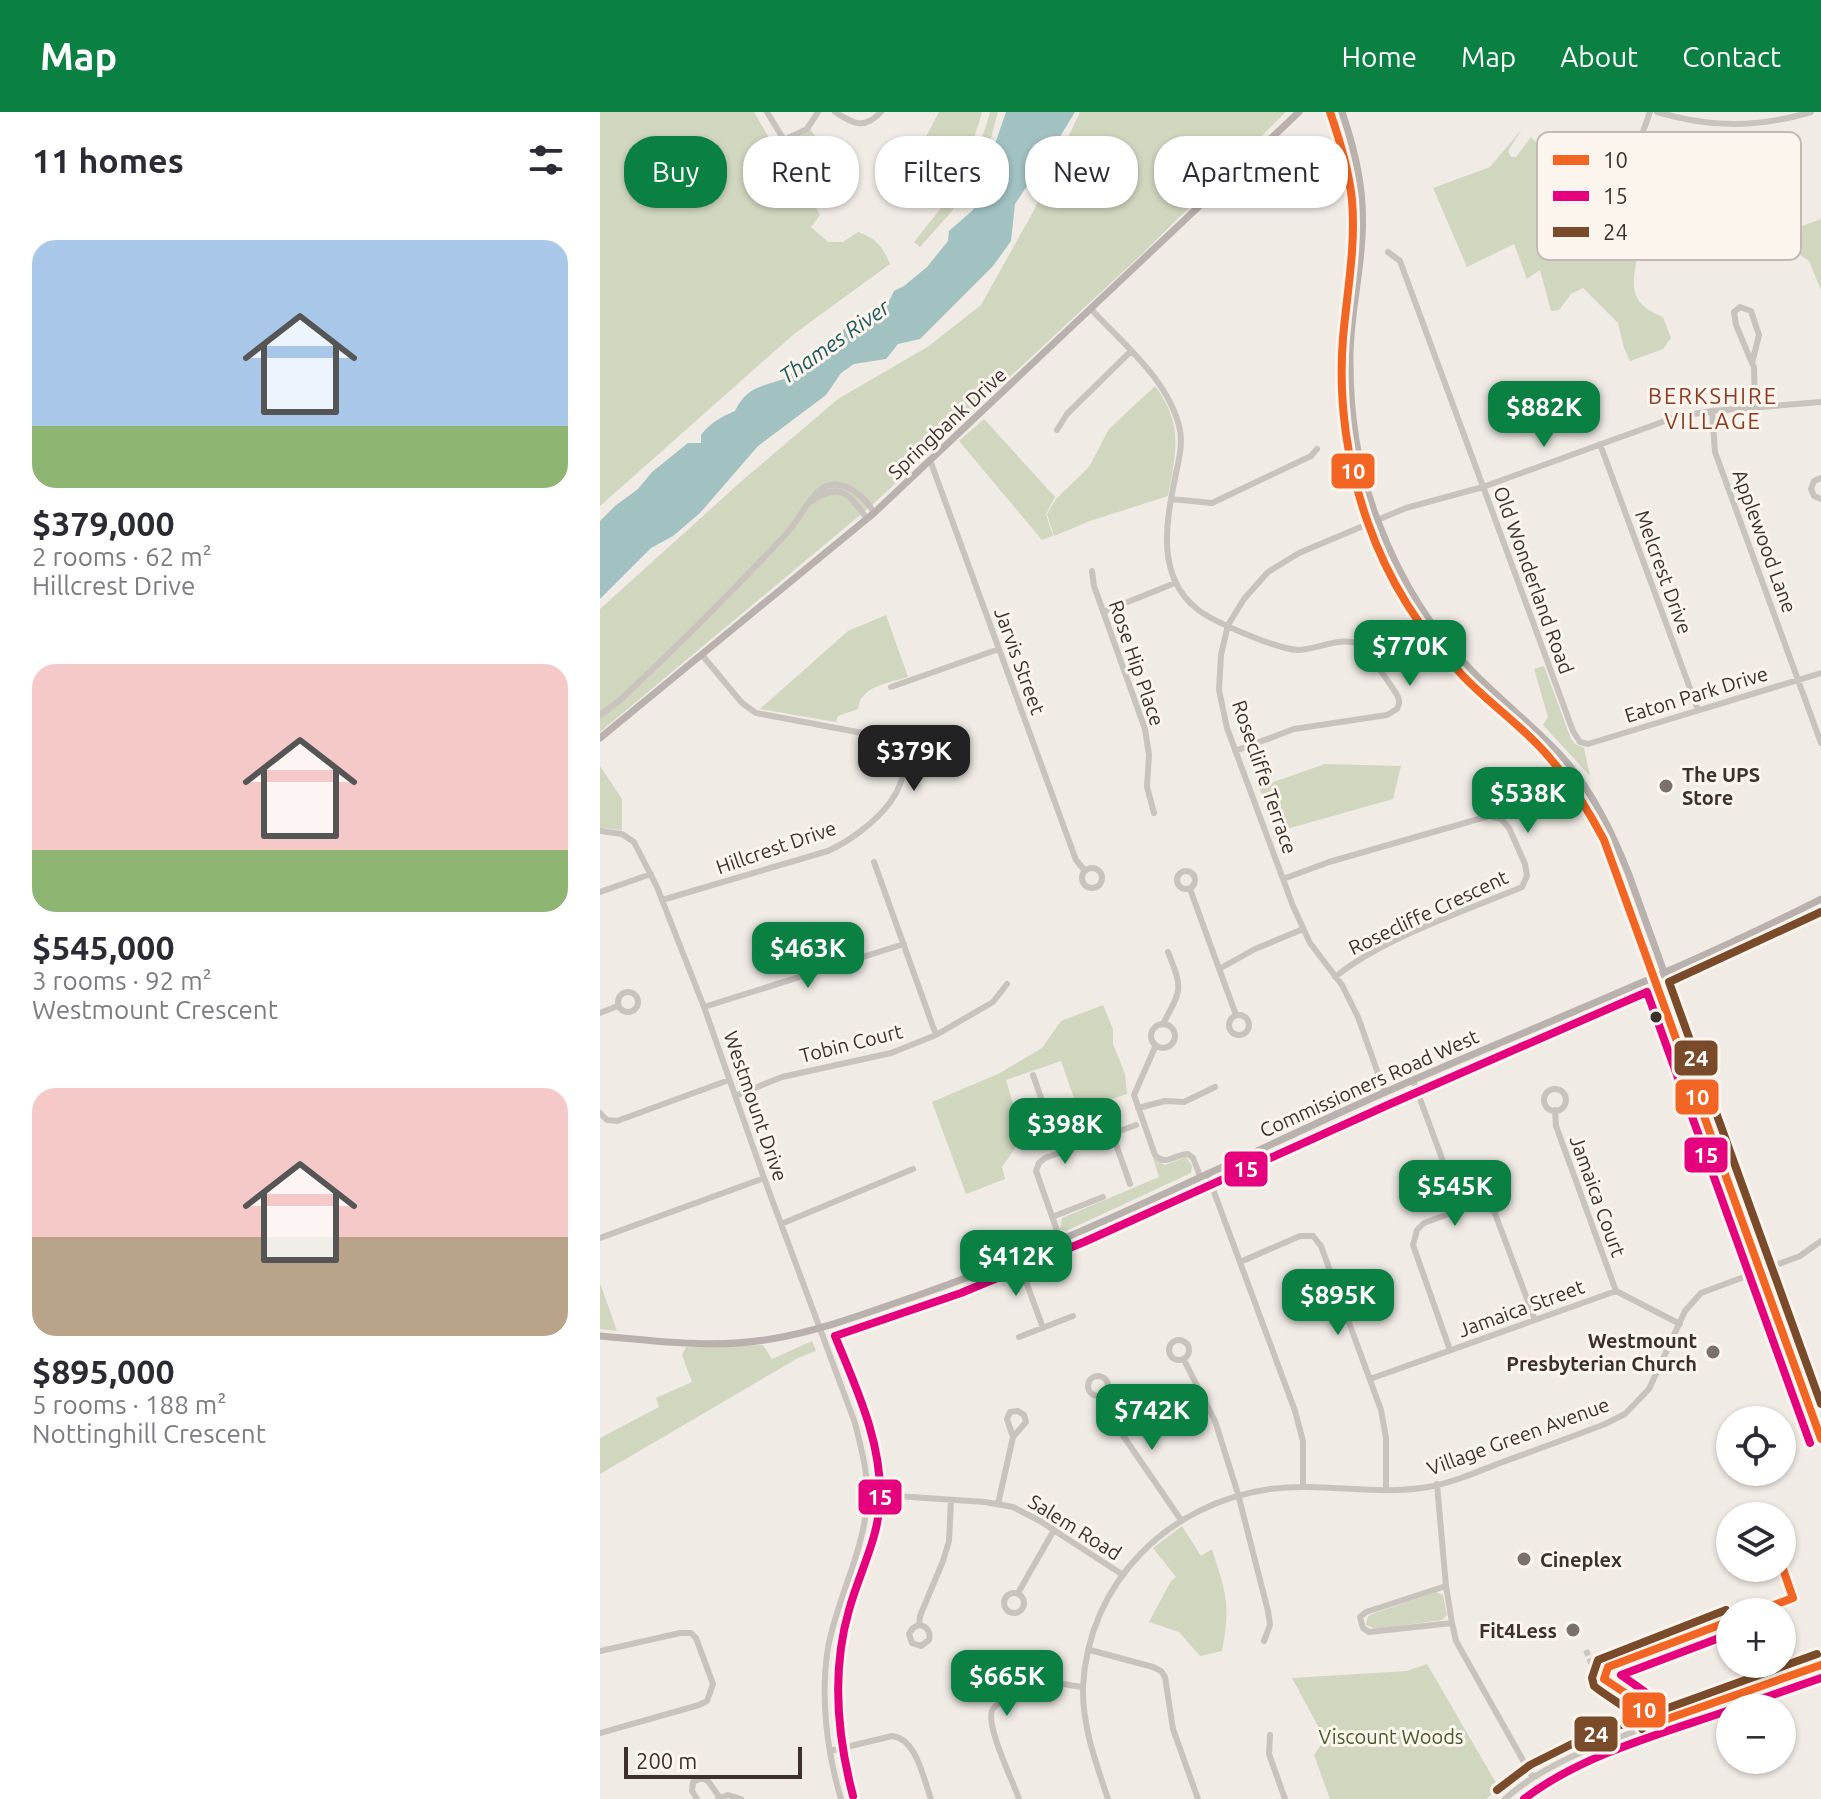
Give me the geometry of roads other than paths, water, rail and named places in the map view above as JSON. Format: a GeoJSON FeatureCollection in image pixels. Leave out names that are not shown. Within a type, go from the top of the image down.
{"type":"FeatureCollection","features":[{"type":"Feature","properties":{"kind":"main road","name":"Springbank Drive"},"geometry":{"type":"LineString","coordinates":[[600,738],[871,516],[1299,112]]}},
{"type":"Feature","properties":{"kind":"main road"},"geometry":{"type":"LineString","coordinates":[[1330,112],[1346,159],[1354,230],[1342,361],[1342,407],[1350,457],[1368,523],[1403,599],[1432,640],[1464,676],[1557,766],[1583,801],[1609,852],[1821,1439]]}},
{"type":"Feature","properties":{"kind":"main road"},"geometry":{"type":"LineString","coordinates":[[1342,112],[1356,152],[1362,197],[1362,239],[1350,361],[1352,406],[1359,455],[1377,520],[1411,594],[1440,634],[1471,670],[1564,760],[1592,798],[1623,860],[1821,1407]]}},
{"type":"Feature","properties":{"kind":"main road","name":"Commissioners Road West"},"geometry":{"type":"LineString","coordinates":[[600,1336],[726,1344],[770,1340],[819,1329],[956,1282],[1654,976],[1821,899]]}},
{"type":"Feature","properties":{"kind":"street"},"geometry":{"type":"LineString","coordinates":[[767,112],[784,140],[807,129],[818,112]]}},
{"type":"Feature","properties":{"kind":"street"},"geometry":{"type":"LineString","coordinates":[[835,112],[861,124],[869,123],[881,112]]}},
{"type":"Feature","properties":{"kind":"street"},"geometry":{"type":"LineString","coordinates":[[1644,132],[1650,112]]}},
{"type":"Feature","properties":{"kind":"street"},"geometry":{"type":"LineString","coordinates":[[1657,112],[1731,126],[1774,123],[1811,112]]}},
{"type":"Feature","properties":{"kind":"street","name":"Old Wonderland Road"},"geometry":{"type":"LineString","coordinates":[[1388,252],[1400,261],[1573,731],[1580,742]]}},
{"type":"Feature","properties":{"kind":"street"},"geometry":{"type":"LineString","coordinates":[[1752,363],[1736,325],[1734,312],[1740,307],[1751,311],[1759,335],[1752,363],[1755,407]]}},
{"type":"Feature","properties":{"kind":"street"},"geometry":{"type":"LineString","coordinates":[[1091,309],[1167,396],[1180,431],[1181,452],[1171,499],[1167,555],[1175,583],[1184,596],[1198,610],[1285,648],[1301,650],[1349,642],[1360,645],[1397,696],[1397,709],[1387,715],[1294,729],[1235,751]]}},
{"type":"Feature","properties":{"kind":"street"},"geometry":{"type":"LineString","coordinates":[[1057,430],[1067,414],[1130,352]]}},
{"type":"Feature","properties":{"kind":"street","name":"Rosecliffe Terrace"},"geometry":{"type":"LineString","coordinates":[[1385,1093],[1358,1017],[1303,929],[1227,728],[1219,690],[1221,655],[1228,625],[1244,599],[1268,572],[1299,553],[1406,508],[1483,487],[1676,417],[1821,402]]}},
{"type":"Feature","properties":{"kind":"street","name":"Applewood Lane"},"geometry":{"type":"LineString","coordinates":[[1712,411],[1715,452],[1821,743]]}},
{"type":"Feature","properties":{"kind":"street","name":"Melcrest Drive"},"geometry":{"type":"LineString","coordinates":[[1600,444],[1698,710]]}},
{"type":"Feature","properties":{"kind":"street"},"geometry":{"type":"LineString","coordinates":[[1171,499],[1212,503],[1311,456],[1317,449]]}},
{"type":"Feature","properties":{"kind":"street","name":"Jarvis Street"},"geometry":{"type":"LineString","coordinates":[[930,460],[1076,860],[1085,871]]}},
{"type":"Feature","properties":{"kind":"street"},"geometry":{"type":"LineString","coordinates":[[1821,478],[1814,481],[1811,489],[1814,496],[1821,499]]}},
{"type":"Feature","properties":{"kind":"street"},"geometry":{"type":"LineString","coordinates":[[600,715],[619,701],[722,603],[800,518],[817,490],[841,484],[863,499],[871,516]]}},
{"type":"Feature","properties":{"kind":"street","name":"Rose Hip Place"},"geometry":{"type":"LineString","coordinates":[[1092,571],[1094,586],[1145,729],[1149,755],[1147,787],[1154,813]]}},
{"type":"Feature","properties":{"kind":"street"},"geometry":{"type":"LineString","coordinates":[[1103,612],[1175,583]]}},
{"type":"Feature","properties":{"kind":"street"},"geometry":{"type":"LineString","coordinates":[[891,687],[999,649]]}},
{"type":"Feature","properties":{"kind":"street","name":"Hillcrest Drive"},"geometry":{"type":"LineString","coordinates":[[662,900],[828,851],[861,832],[892,800],[902,783],[902,762],[896,746],[884,737],[756,713],[742,703],[702,655]]}},
{"type":"Feature","properties":{"kind":"street","name":"Eaton Park Drive"},"geometry":{"type":"LineString","coordinates":[[1580,742],[1588,744],[1821,673]]}},
{"type":"Feature","properties":{"kind":"street","name":"Rosecliffe Crescent"},"geometry":{"type":"LineString","coordinates":[[1283,879],[1329,862],[1489,816],[1501,819],[1509,828],[1525,864],[1527,876],[1522,887],[1392,943],[1355,961],[1335,977]]}},
{"type":"Feature","properties":{"kind":"street","name":"Westmount Drive"},"geometry":{"type":"LineString","coordinates":[[600,831],[622,834],[634,842],[662,900],[855,1423],[865,1463],[867,1494],[862,1534],[836,1612],[825,1682],[830,1751],[841,1799]]}},
{"type":"Feature","properties":{"kind":"street"},"geometry":{"type":"LineString","coordinates":[[874,862],[936,1035]]}},
{"type":"Feature","properties":{"kind":"street"},"geometry":{"type":"LineString","coordinates":[[600,892],[651,874]]}},
{"type":"Feature","properties":{"kind":"street"},"geometry":{"type":"LineString","coordinates":[[1190,889],[1236,1015]]}},
{"type":"Feature","properties":{"kind":"street"},"geometry":{"type":"LineString","coordinates":[[1219,969],[1255,949],[1303,929]]}},
{"type":"Feature","properties":{"kind":"street"},"geometry":{"type":"LineString","coordinates":[[704,1007],[904,944]]}},
{"type":"Feature","properties":{"kind":"street"},"geometry":{"type":"LineString","coordinates":[[1163,1024],[1173,1030],[1173,1042],[1163,1047],[1156,1045],[1152,1032],[1163,1024],[1181,984],[1168,952]]}},
{"type":"Feature","properties":{"kind":"street","name":"Tobin Court"},"geometry":{"type":"LineString","coordinates":[[735,1096],[782,1077],[891,1053],[936,1035],[993,1002],[1007,984]]}},
{"type":"Feature","properties":{"kind":"street"},"geometry":{"type":"LineString","coordinates":[[600,1013],[618,1006]]}},
{"type":"Feature","properties":{"kind":"street"},"geometry":{"type":"LineString","coordinates":[[1156,1045],[1134,1095],[1138,1108],[1159,1160],[1188,1154],[1204,1174],[1295,1411],[1303,1441],[1303,1487]]}},
{"type":"Feature","properties":{"kind":"street"},"geometry":{"type":"LineString","coordinates":[[1033,1075],[1047,1115],[1065,1151]]}},
{"type":"Feature","properties":{"kind":"street"},"geometry":{"type":"LineString","coordinates":[[600,1113],[607,1120],[617,1121],[729,1080]]}},
{"type":"Feature","properties":{"kind":"street"},"geometry":{"type":"LineString","coordinates":[[1413,1080],[1461,1210]]}},
{"type":"Feature","properties":{"kind":"street"},"geometry":{"type":"LineString","coordinates":[[1138,1108],[1165,1101],[1184,1102],[1215,1087]]}},
{"type":"Feature","properties":{"kind":"street","name":"Jamaica Court"},"geometry":{"type":"LineString","coordinates":[[1555,1110],[1556,1126],[1616,1291]]}},
{"type":"Feature","properties":{"kind":"street"},"geometry":{"type":"LineString","coordinates":[[1060,1239],[1036,1171],[1039,1163],[1045,1158],[1136,1125]]}},
{"type":"Feature","properties":{"kind":"street"},"geometry":{"type":"LineString","coordinates":[[1112,1133],[1130,1184]]}},
{"type":"Feature","properties":{"kind":"street"},"geometry":{"type":"LineString","coordinates":[[781,1224],[913,1169]]}},
{"type":"Feature","properties":{"kind":"street"},"geometry":{"type":"LineString","coordinates":[[600,1238],[764,1178]]}},
{"type":"Feature","properties":{"kind":"street"},"geometry":{"type":"LineString","coordinates":[[1052,1217],[1103,1197]]}},
{"type":"Feature","properties":{"kind":"street"},"geometry":{"type":"LineString","coordinates":[[1450,1350],[1413,1245],[1417,1230],[1424,1223],[1473,1205],[1483,1205],[1494,1211],[1535,1320]]}},
{"type":"Feature","properties":{"kind":"street"},"geometry":{"type":"LineString","coordinates":[[1240,1262],[1300,1236],[1313,1236],[1321,1246],[1381,1410],[1386,1438],[1386,1488]]}},
{"type":"Feature","properties":{"kind":"street","name":"Village Green Avenue"},"geometry":{"type":"LineString","coordinates":[[1108,1799],[1087,1729],[1083,1687],[1099,1618],[1123,1575],[1150,1543],[1209,1504],[1238,1494],[1273,1488],[1428,1487],[1605,1424],[1625,1414],[1649,1389],[1685,1311],[1701,1293],[1800,1256],[1821,1241]]}},
{"type":"Feature","properties":{"kind":"street"},"geometry":{"type":"LineString","coordinates":[[1017,1257],[1043,1328]]}},
{"type":"Feature","properties":{"kind":"street","name":"Jamaica Street"},"geometry":{"type":"LineString","coordinates":[[1370,1379],[1616,1291],[1680,1324]]}},
{"type":"Feature","properties":{"kind":"street"},"geometry":{"type":"LineString","coordinates":[[1019,1337],[1073,1316]]}},
{"type":"Feature","properties":{"kind":"street"},"geometry":{"type":"LineString","coordinates":[[1184,1360],[1215,1421],[1238,1494],[1268,1611],[1270,1625],[1264,1641]]}},
{"type":"Feature","properties":{"kind":"street"},"geometry":{"type":"LineString","coordinates":[[1102,1395],[1124,1437],[1181,1520]]}},
{"type":"Feature","properties":{"kind":"street"},"geometry":{"type":"LineString","coordinates":[[998,1504],[1013,1437]]}},
{"type":"Feature","properties":{"kind":"street"},"geometry":{"type":"LineString","coordinates":[[1437,1484],[1446,1586],[1456,1641],[1533,1778]]}},
{"type":"Feature","properties":{"kind":"street","name":"Salem Road"},"geometry":{"type":"LineString","coordinates":[[867,1494],[1013,1507],[1123,1575]]}},
{"type":"Feature","properties":{"kind":"street"},"geometry":{"type":"LineString","coordinates":[[919,1625],[949,1541],[951,1500]]}},
{"type":"Feature","properties":{"kind":"street"},"geometry":{"type":"LineString","coordinates":[[1018,1593],[1054,1530]]}},
{"type":"Feature","properties":{"kind":"street"},"geometry":{"type":"LineString","coordinates":[[1446,1586],[1360,1617],[1363,1628],[1369,1632],[1452,1623]]}},
{"type":"Feature","properties":{"kind":"street"},"geometry":{"type":"LineString","coordinates":[[600,1651],[691,1633],[696,1638],[713,1684],[707,1701],[699,1705],[600,1733]]}},
{"type":"Feature","properties":{"kind":"street"},"geometry":{"type":"LineString","coordinates":[[1090,1650],[1161,1671],[1165,1677],[1173,1729],[1198,1799]]}},
{"type":"Feature","properties":{"kind":"street"},"geometry":{"type":"LineString","coordinates":[[1505,1799],[1563,1760],[1603,1743],[1821,1665]]}},
{"type":"Feature","properties":{"kind":"street"},"geometry":{"type":"LineString","coordinates":[[1019,1799],[991,1725],[992,1711],[997,1704],[1046,1684],[1083,1687]]}},
{"type":"Feature","properties":{"kind":"street"},"geometry":{"type":"LineString","coordinates":[[1270,1735],[1269,1754],[1285,1799]]}},
{"type":"Feature","properties":{"kind":"street"},"geometry":{"type":"LineString","coordinates":[[830,1751],[892,1736],[902,1737],[910,1744],[931,1799]]}},
{"type":"Feature","properties":{"kind":"street"},"geometry":{"type":"LineString","coordinates":[[697,1799],[692,1791],[693,1782],[702,1778],[708,1781],[719,1798],[728,1795],[741,1799]]}},
{"type":"Feature","properties":{"kind":"water","name":"Thames River"},"geometry":{"type":"Polygon","coordinates":[[[1006,112],[1075,112],[1060,136],[1025,136],[1025,189],[1015,204],[1011,241],[993,266],[920,339],[898,344],[886,359],[854,364],[841,373],[826,395],[758,446],[700,513],[673,536],[651,548],[600,599],[600,521],[615,506],[688,443],[701,443],[704,431],[735,411],[751,391],[790,377],[795,365],[879,304],[889,301],[894,291],[927,267],[948,241],[949,231],[974,208],[1009,208],[1009,136],[998,136],[1006,112]]]}},
{"type":"Feature","properties":{"kind":"tunnel"},"geometry":{"type":"LineString","coordinates":[[1586,1650],[1593,1668],[1604,1679]]}},
{"type":"Feature","properties":{"kind":"place","name":"The UPS Store"},"geometry":{"type":"Point","coordinates":[1666,786]}},
{"type":"Feature","properties":{"kind":"place","name":"Westmount Presbyterian Church"},"geometry":{"type":"Point","coordinates":[1713,1352]}},
{"type":"Feature","properties":{"kind":"place","name":"Cineplex"},"geometry":{"type":"Point","coordinates":[1524,1559]}},
{"type":"Feature","properties":{"kind":"place","name":"Fit4Less"},"geometry":{"type":"Point","coordinates":[1573,1630]}},
{"type":"Feature","properties":{"kind":"district","name":"BERKSHIRE VILLAGE"},"geometry":{"type":"Point","coordinates":[1713,408]}},
{"type":"Feature","properties":{"kind":"park label","name":"Viscount Woods"},"geometry":{"type":"Point","coordinates":[1391,1736]}}]}
